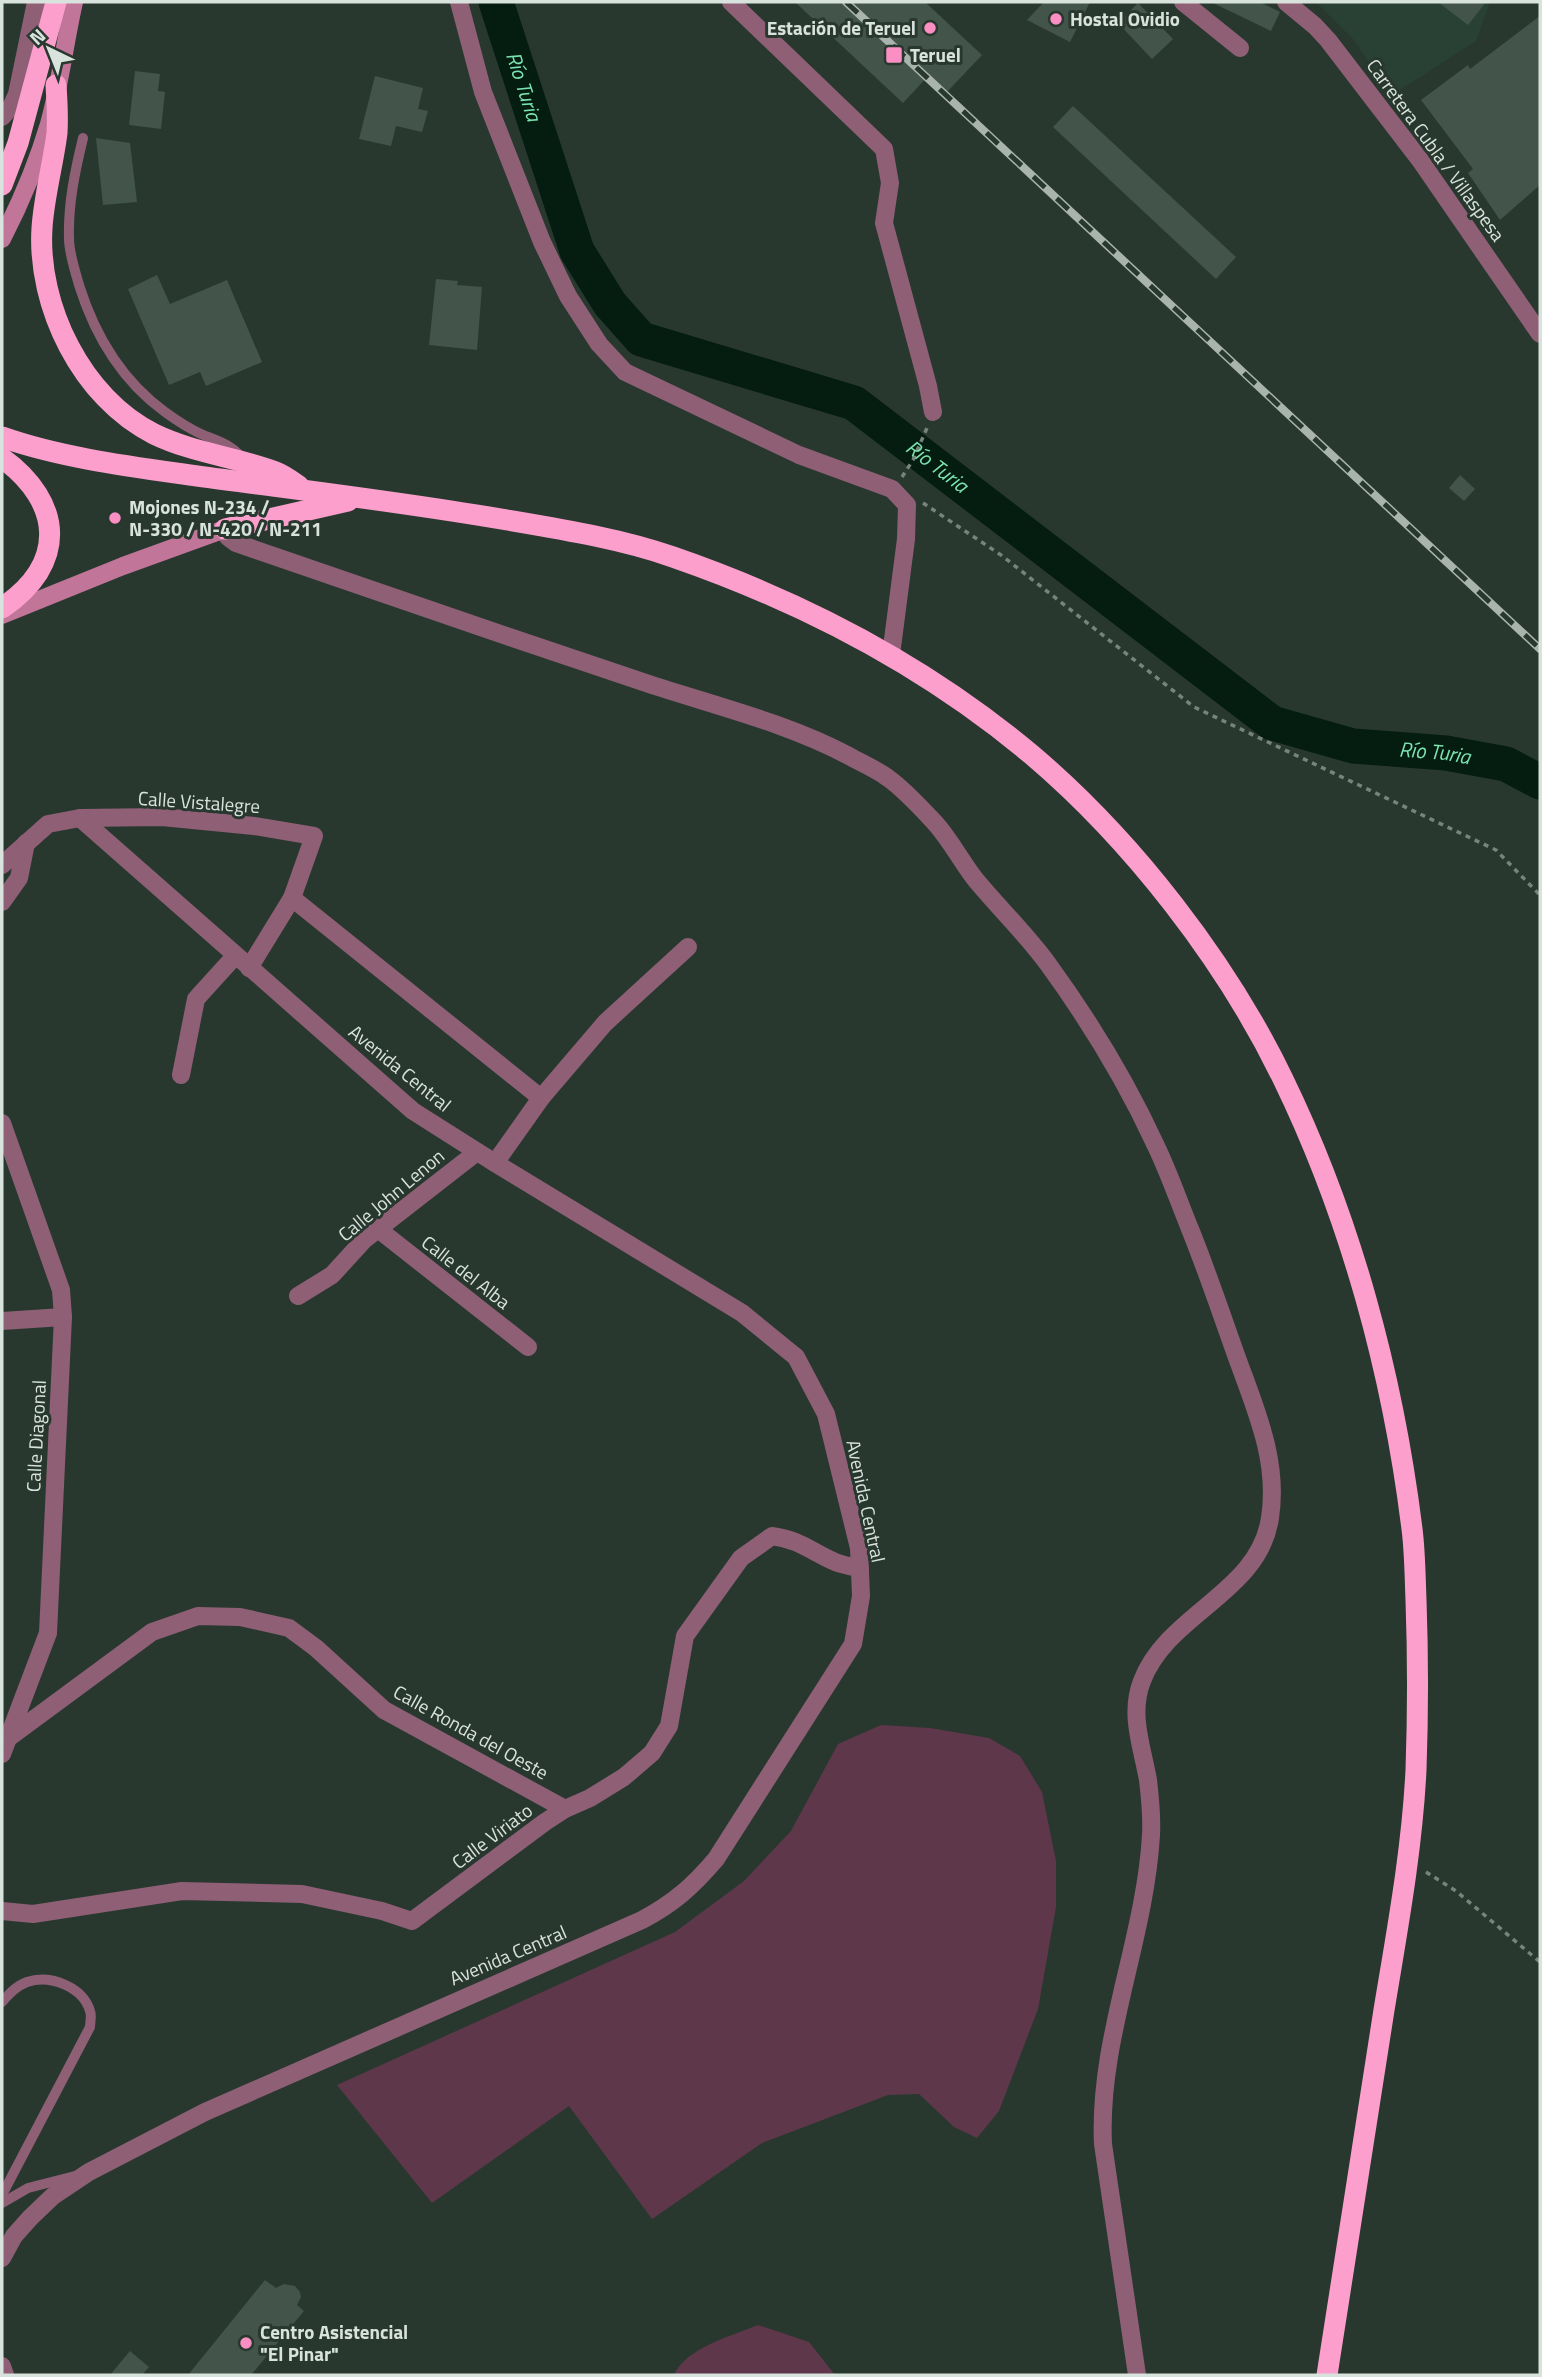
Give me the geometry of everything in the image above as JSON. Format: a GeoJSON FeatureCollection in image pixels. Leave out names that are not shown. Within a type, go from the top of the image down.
{"type":"FeatureCollection","features":[{"type":"Feature","properties":{"kind":"highway"},"geometry":{"type":"LineString","coordinates":[[2,185],[18,144],[56,2]]}},
{"type":"Feature","properties":{"kind":"highway"},"geometry":{"type":"LineString","coordinates":[[56,85],[57,130],[45,203],[42,254],[51,302],[69,345],[105,396],[136,422],[171,442],[278,472],[306,491]]}},
{"type":"Feature","properties":{"kind":"highway"},"geometry":{"type":"LineString","coordinates":[[2,437],[24,444],[139,467],[559,528],[666,554],[785,600],[891,655],[965,703],[1034,757],[1095,815],[1164,891],[1225,976],[1282,1077],[1314,1151],[1357,1268],[1397,1430],[1413,1535],[1418,1643],[1416,1776],[1407,1860],[1326,2375]]}},
{"type":"Feature","properties":{"kind":"highway"},"geometry":{"type":"LineString","coordinates":[[2,458],[32,485],[44,503],[50,520],[51,534],[48,550],[37,577],[18,597],[2,608]]}},
{"type":"Feature","properties":{"kind":"highway"},"geometry":{"type":"LineString","coordinates":[[225,529],[360,498]]}},
{"type":"Feature","properties":{"kind":"main road"},"geometry":{"type":"LineString","coordinates":[[2,239],[40,153],[50,120],[74,2]]}},
{"type":"Feature","properties":{"kind":"main road"},"geometry":{"type":"LineString","coordinates":[[2,615],[148,556],[225,529]]}},
{"type":"Feature","properties":{"kind":"street"},"geometry":{"type":"LineString","coordinates":[[2,117],[17,94],[36,2]]}},
{"type":"Feature","properties":{"kind":"street"},"geometry":{"type":"LineString","coordinates":[[459,2],[483,92],[542,242],[568,296],[600,344],[625,372],[799,455],[892,489],[907,505],[906,539],[891,655]]}},
{"type":"Feature","properties":{"kind":"street"},"geometry":{"type":"LineString","coordinates":[[731,2],[884,149],[890,183],[884,223],[933,412]]}},
{"type":"Feature","properties":{"kind":"street"},"geometry":{"type":"LineString","coordinates":[[1183,2],[1240,48]]}},
{"type":"Feature","properties":{"kind":"street","name":"Carretera Cubla / Villaspesa"},"geometry":{"type":"LineString","coordinates":[[1286,2],[1328,40],[1420,160],[1540,334]]}},
{"type":"Feature","properties":{"kind":"street"},"geometry":{"type":"LineString","coordinates":[[225,529],[228,537],[236,543],[817,739],[887,776],[938,826],[972,875],[1047,962],[1113,1063],[1156,1146],[1203,1262],[1264,1436],[1272,1468],[1272,1498],[1264,1542],[1254,1559],[1209,1605],[1168,1638],[1155,1654],[1138,1688],[1136,1723],[1148,1781],[1152,1832],[1140,1910],[1101,2111],[1103,2144],[1136,2375]]}},
{"type":"Feature","properties":{"kind":"street"},"geometry":{"type":"LineString","coordinates":[[2,625],[38,600]]}},
{"type":"Feature","properties":{"kind":"street","name":"Calle Vistalegre"},"geometry":{"type":"LineString","coordinates":[[2,864],[48,824],[80,818],[162,817],[254,825],[314,836],[292,898]]}},
{"type":"Feature","properties":{"kind":"street","name":"Avenida Central"},"geometry":{"type":"LineString","coordinates":[[2,2258],[14,2236],[30,2218],[53,2196],[89,2172],[205,2112],[642,1920],[680,1897],[716,1859],[853,1644],[861,1596],[859,1548],[826,1414],[796,1357],[743,1313],[495,1164],[413,1111],[80,818]]}},
{"type":"Feature","properties":{"kind":"street"},"geometry":{"type":"LineString","coordinates":[[2,902],[19,878],[26,843]]}},
{"type":"Feature","properties":{"kind":"street"},"geometry":{"type":"LineString","coordinates":[[181,1075],[196,999],[242,962],[292,898],[541,1098]]}},
{"type":"Feature","properties":{"kind":"street"},"geometry":{"type":"LineString","coordinates":[[495,1164],[541,1098],[605,1023],[688,947]]}},
{"type":"Feature","properties":{"kind":"street","name":"Calle Diagonal"},"geometry":{"type":"LineString","coordinates":[[2,1123],[61,1290],[63,1317],[48,1633],[3,1744]]}},
{"type":"Feature","properties":{"kind":"street","name":"Calle John Lenon"},"geometry":{"type":"LineString","coordinates":[[298,1296],[332,1275],[377,1229],[477,1152]]}},
{"type":"Feature","properties":{"kind":"street","name":"Calle del Alba"},"geometry":{"type":"LineString","coordinates":[[377,1229],[528,1347]]}},
{"type":"Feature","properties":{"kind":"street"},"geometry":{"type":"LineString","coordinates":[[2,1321],[63,1317]]}},
{"type":"Feature","properties":{"kind":"street","name":"Calle Viriato"},"geometry":{"type":"LineString","coordinates":[[2,1911],[33,1914],[182,1891],[302,1894],[382,1911],[412,1921],[565,1809],[590,1798],[624,1777],[652,1753],[669,1726],[685,1636],[741,1558],[772,1536],[787,1538],[834,1561],[860,1569]]}},
{"type":"Feature","properties":{"kind":"street","name":"Calle Ronda del Oeste"},"geometry":{"type":"LineString","coordinates":[[3,1744],[152,1632],[198,1616],[240,1617],[289,1628],[316,1648],[384,1710],[565,1809]]}},
{"type":"Feature","properties":{"kind":"street"},"geometry":{"type":"LineString","coordinates":[[2,2367],[5,2375]]}},
{"type":"Feature","properties":{"kind":"lane"},"geometry":{"type":"LineString","coordinates":[[83,138],[68,214],[69,242],[86,308],[101,341],[126,376],[153,402],[191,428],[231,446],[247,464]]}},
{"type":"Feature","properties":{"kind":"lane"},"geometry":{"type":"LineString","coordinates":[[2,2002],[14,1988],[29,1981],[60,1982],[84,1999],[91,2013],[90,2028],[2,2195]]}},
{"type":"Feature","properties":{"kind":"lane"},"geometry":{"type":"LineString","coordinates":[[2,2203],[28,2188],[89,2172]]}},
{"type":"Feature","properties":{"kind":"path"},"geometry":{"type":"LineString","coordinates":[[913,460],[923,435]]}},
{"type":"Feature","properties":{"kind":"path"},"geometry":{"type":"LineString","coordinates":[[892,489],[930,507],[1001,555],[1194,707],[1496,850],[1540,895]]}},
{"type":"Feature","properties":{"kind":"path"},"geometry":{"type":"LineString","coordinates":[[1407,1860],[1456,1891],[1540,1962]]}},
{"type":"Feature","properties":{"kind":"shaded area"},"geometry":{"type":"Polygon","coordinates":[[[1316,2],[1490,2],[1476,41],[1392,95],[1353,39],[1316,2]]]}},
{"type":"Feature","properties":{"kind":"shaded area"},"geometry":{"type":"Polygon","coordinates":[[[881,1725],[930,1728],[989,1738],[1020,1756],[1042,1792],[1056,1861],[1056,1907],[1038,2009],[999,2111],[977,2138],[954,2127],[919,2094],[888,2095],[762,2143],[652,2219],[569,2106],[432,2203],[337,2085],[675,1932],[744,1881],[791,1831],[838,1744],[881,1725]]]}},
{"type":"Feature","properties":{"kind":"shaded area"},"geometry":{"type":"Polygon","coordinates":[[[758,2325],[809,2342],[835,2375],[674,2375],[688,2357],[699,2350],[758,2325]]]}},
{"type":"Feature","properties":{"kind":"building"},"geometry":{"type":"Polygon","coordinates":[[[795,2],[925,2],[982,55],[947,92],[929,75],[903,103],[795,2]]]}},
{"type":"Feature","properties":{"kind":"building","name":"Hostal Ovidio"},"geometry":{"type":"Polygon","coordinates":[[[1044,2],[1090,2],[1070,42],[1027,20],[1044,2]]]}},
{"type":"Feature","properties":{"kind":"building"},"geometry":{"type":"Polygon","coordinates":[[[1211,2],[1260,2],[1280,12],[1271,31],[1211,2]]]}},
{"type":"Feature","properties":{"kind":"building"},"geometry":{"type":"Polygon","coordinates":[[[1438,2],[1486,2],[1468,25],[1438,2]]]}},
{"type":"Feature","properties":{"kind":"building"},"geometry":{"type":"Polygon","coordinates":[[[1138,3],[1173,39],[1152,59],[1118,23],[1138,3]]]}},
{"type":"Feature","properties":{"kind":"building"},"geometry":{"type":"Polygon","coordinates":[[[1540,16],[1540,185],[1500,220],[1468,173],[1473,169],[1421,100],[1468,65],[1470,69],[1540,16]]]}},
{"type":"Feature","properties":{"kind":"building"},"geometry":{"type":"Polygon","coordinates":[[[135,71],[160,74],[158,91],[165,92],[161,129],[129,125],[135,71]]]}},
{"type":"Feature","properties":{"kind":"building"},"geometry":{"type":"Polygon","coordinates":[[[375,76],[423,88],[418,109],[428,111],[422,132],[396,126],[391,146],[359,139],[375,76]]]}},
{"type":"Feature","properties":{"kind":"building"},"geometry":{"type":"Polygon","coordinates":[[[1073,106],[1236,257],[1216,279],[1053,127],[1073,106]]]}},
{"type":"Feature","properties":{"kind":"building"},"geometry":{"type":"Polygon","coordinates":[[[96,138],[130,143],[137,202],[103,205],[96,138]]]}},
{"type":"Feature","properties":{"kind":"building"},"geometry":{"type":"Polygon","coordinates":[[[157,275],[170,304],[227,280],[262,362],[206,386],[200,372],[169,385],[128,289],[157,275]]]}},
{"type":"Feature","properties":{"kind":"building"},"geometry":{"type":"Polygon","coordinates":[[[436,279],[458,281],[457,285],[482,287],[477,350],[429,345],[436,279]]]}},
{"type":"Feature","properties":{"kind":"building"},"geometry":{"type":"Polygon","coordinates":[[[1460,475],[1475,489],[1464,501],[1449,488],[1460,475]]]}},
{"type":"Feature","properties":{"kind":"building","name":"Centro Asistencial \"El Pinar\""},"geometry":{"type":"Polygon","coordinates":[[[265,2280],[276,2288],[284,2284],[295,2286],[301,2297],[297,2305],[304,2311],[251,2375],[188,2375],[265,2280]]]}},
{"type":"Feature","properties":{"kind":"building"},"geometry":{"type":"Polygon","coordinates":[[[130,2351],[149,2367],[142,2375],[110,2375],[130,2351]]]}},
{"type":"Feature","properties":{"kind":"waterway","name":"Río Turia"},"geometry":{"type":"LineString","coordinates":[[496,2],[577,251],[610,304],[641,339],[854,403],[1272,723],[1353,746],[1446,753],[1506,764],[1540,782]]}},
{"type":"Feature","properties":{"kind":"railway"},"geometry":{"type":"LineString","coordinates":[[846,2],[1540,649]]}},
{"type":"Feature","properties":{"kind":"place","name":"Hostal Ovidio"},"geometry":{"type":"Point","coordinates":[1056,19]}},
{"type":"Feature","properties":{"kind":"place","name":"Estación de Teruel"},"geometry":{"type":"Point","coordinates":[930,28]}},
{"type":"Feature","properties":{"kind":"place","name":"Teruel"},"geometry":{"type":"Point","coordinates":[894,55]}},
{"type":"Feature","properties":{"kind":"place","name":"Mojones N-234 / N-330 / N-420 / N-211"},"geometry":{"type":"Point","coordinates":[115,518]}},
{"type":"Feature","properties":{"kind":"place","name":"Centro Asistencial \"El Pinar\""},"geometry":{"type":"Point","coordinates":[246,2343]}}]}
